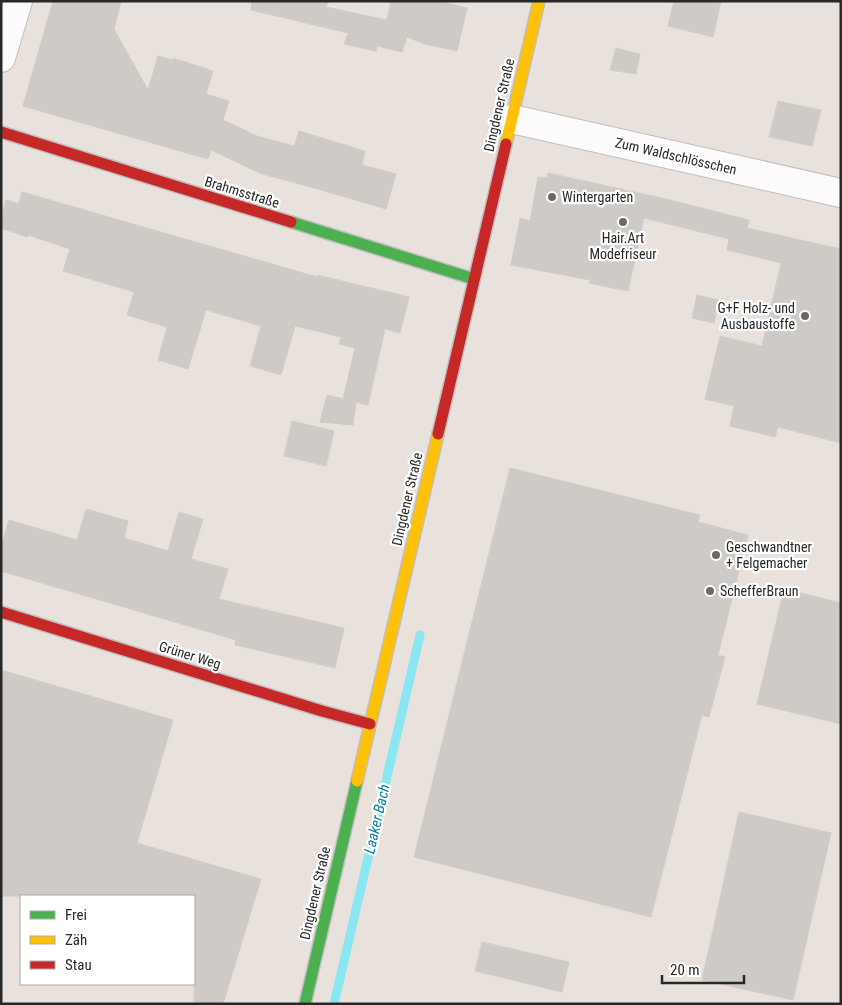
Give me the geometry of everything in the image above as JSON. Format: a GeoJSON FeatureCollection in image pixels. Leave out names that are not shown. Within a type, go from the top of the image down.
{"type":"FeatureCollection","features":[{"type":"Feature","properties":{"kind":"main road","name":"Dingdener Straße"},"geometry":{"type":"LineString","coordinates":[[305,1004],[539,1]]}},
{"type":"Feature","properties":{"kind":"main road","name":"Brahmsstraße"},"geometry":{"type":"LineString","coordinates":[[1,132],[474,279]]}},
{"type":"Feature","properties":{"kind":"main road","name":"Grüner Weg"},"geometry":{"type":"LineString","coordinates":[[1,612],[322,711],[370,724]]}},
{"type":"Feature","properties":{"kind":"street"},"geometry":{"type":"LineString","coordinates":[[1,58],[18,1]]}},
{"type":"Feature","properties":{"kind":"street","name":"Zum Waldschlösschen"},"geometry":{"type":"LineString","coordinates":[[512,119],[841,193]]}},
{"type":"Feature","properties":{"kind":"building"},"geometry":{"type":"Polygon","coordinates":[[[53,1],[121,1],[114,29],[148,90],[158,56],[173,60],[173,58],[213,71],[206,94],[229,101],[223,120],[257,136],[294,146],[299,131],[365,151],[362,165],[396,174],[386,209],[262,174],[211,150],[208,159],[23,106],[53,1]]]}},
{"type":"Feature","properties":{"kind":"building"},"geometry":{"type":"Polygon","coordinates":[[[252,1],[328,1],[326,7],[387,20],[391,1],[438,1],[467,8],[457,51],[425,44],[407,37],[402,52],[377,46],[376,51],[344,44],[348,33],[251,10],[252,1]]]}},
{"type":"Feature","properties":{"kind":"building"},"geometry":{"type":"Polygon","coordinates":[[[674,1],[721,1],[713,37],[668,26],[674,1]]]}},
{"type":"Feature","properties":{"kind":"building"},"geometry":{"type":"Polygon","coordinates":[[[616,48],[640,54],[636,74],[610,70],[616,48]]]}},
{"type":"Feature","properties":{"kind":"building"},"geometry":{"type":"Polygon","coordinates":[[[778,101],[821,110],[812,146],[769,137],[778,101]]]}},
{"type":"Feature","properties":{"kind":"building"},"geometry":{"type":"Polygon","coordinates":[[[548,173],[749,220],[747,228],[841,249],[841,443],[778,427],[775,437],[730,426],[734,406],[705,399],[720,336],[762,346],[781,263],[727,250],[729,239],[644,218],[628,291],[589,283],[590,280],[511,265],[520,218],[530,221],[538,177],[547,178],[548,173]]]}},
{"type":"Feature","properties":{"kind":"building"},"geometry":{"type":"Polygon","coordinates":[[[22,192],[317,277],[317,275],[409,297],[400,333],[385,329],[368,405],[343,399],[355,348],[339,344],[341,337],[295,326],[281,375],[250,366],[261,326],[206,310],[188,369],[158,360],[167,327],[127,315],[134,292],[63,271],[70,249],[1,228],[1,218],[6,200],[19,204],[22,192]]]}},
{"type":"Feature","properties":{"kind":"building"},"geometry":{"type":"Polygon","coordinates":[[[697,295],[719,300],[714,323],[692,318],[697,295]]]}},
{"type":"Feature","properties":{"kind":"building"},"geometry":{"type":"Polygon","coordinates":[[[327,395],[356,402],[353,425],[320,422],[327,395]]]}},
{"type":"Feature","properties":{"kind":"building"},"geometry":{"type":"Polygon","coordinates":[[[292,421],[334,431],[326,466],[284,456],[292,421]]]}},
{"type":"Feature","properties":{"kind":"building"},"geometry":{"type":"Polygon","coordinates":[[[510,468],[700,515],[698,522],[748,535],[718,655],[725,657],[709,717],[702,715],[651,917],[414,857],[510,468]]]}},
{"type":"Feature","properties":{"kind":"building"},"geometry":{"type":"Polygon","coordinates":[[[86,509],[128,521],[124,538],[168,551],[179,512],[203,519],[191,559],[228,569],[219,599],[344,628],[335,668],[235,645],[236,640],[1,571],[1,547],[9,520],[77,540],[86,509]]]}},
{"type":"Feature","properties":{"kind":"building"},"geometry":{"type":"Polygon","coordinates":[[[784,589],[841,603],[841,724],[757,704],[784,589]]]}},
{"type":"Feature","properties":{"kind":"building"},"geometry":{"type":"Polygon","coordinates":[[[1,670],[173,720],[137,843],[261,879],[223,1004],[194,1004],[195,895],[1,896],[1,670]]]}},
{"type":"Feature","properties":{"kind":"building"},"geometry":{"type":"Polygon","coordinates":[[[739,812],[831,833],[793,1000],[702,980],[739,812]]]}},
{"type":"Feature","properties":{"kind":"building"},"geometry":{"type":"Polygon","coordinates":[[[482,942],[569,962],[562,992],[475,971],[482,942]]]}},
{"type":"Feature","properties":{"kind":"waterway","name":"Laaker Bach"},"geometry":{"type":"LineString","coordinates":[[334,1004],[420,635]]}},
{"type":"Feature","properties":{"kind":"traffic: fast"},"geometry":{"type":"LineString","coordinates":[[291,222],[474,279]]}},
{"type":"Feature","properties":{"kind":"traffic: fast"},"geometry":{"type":"LineString","coordinates":[[305,1004],[357,781]]}},
{"type":"Feature","properties":{"kind":"traffic: slow"},"geometry":{"type":"LineString","coordinates":[[506,144],[539,1]]}},
{"type":"Feature","properties":{"kind":"traffic: slow"},"geometry":{"type":"LineString","coordinates":[[357,781],[438,434]]}},
{"type":"Feature","properties":{"kind":"traffic: jam"},"geometry":{"type":"LineString","coordinates":[[1,132],[291,222]]}},
{"type":"Feature","properties":{"kind":"traffic: jam"},"geometry":{"type":"LineString","coordinates":[[438,434],[506,144]]}},
{"type":"Feature","properties":{"kind":"traffic: jam"},"geometry":{"type":"LineString","coordinates":[[1,612],[322,711],[370,724]]}},
{"type":"Feature","properties":{"kind":"place","name":"Wintergarten"},"geometry":{"type":"Point","coordinates":[552,197]}},
{"type":"Feature","properties":{"kind":"place","name":"Hair.Art Modefriseur"},"geometry":{"type":"Point","coordinates":[623,222]}},
{"type":"Feature","properties":{"kind":"place","name":"G+F Holz- und Ausbaustoffe"},"geometry":{"type":"Point","coordinates":[805,316]}},
{"type":"Feature","properties":{"kind":"place","name":"Geschwandtner + Felgemacher"},"geometry":{"type":"Point","coordinates":[716,555]}},
{"type":"Feature","properties":{"kind":"place","name":"SchefferBraun"},"geometry":{"type":"Point","coordinates":[710,591]}}]}
